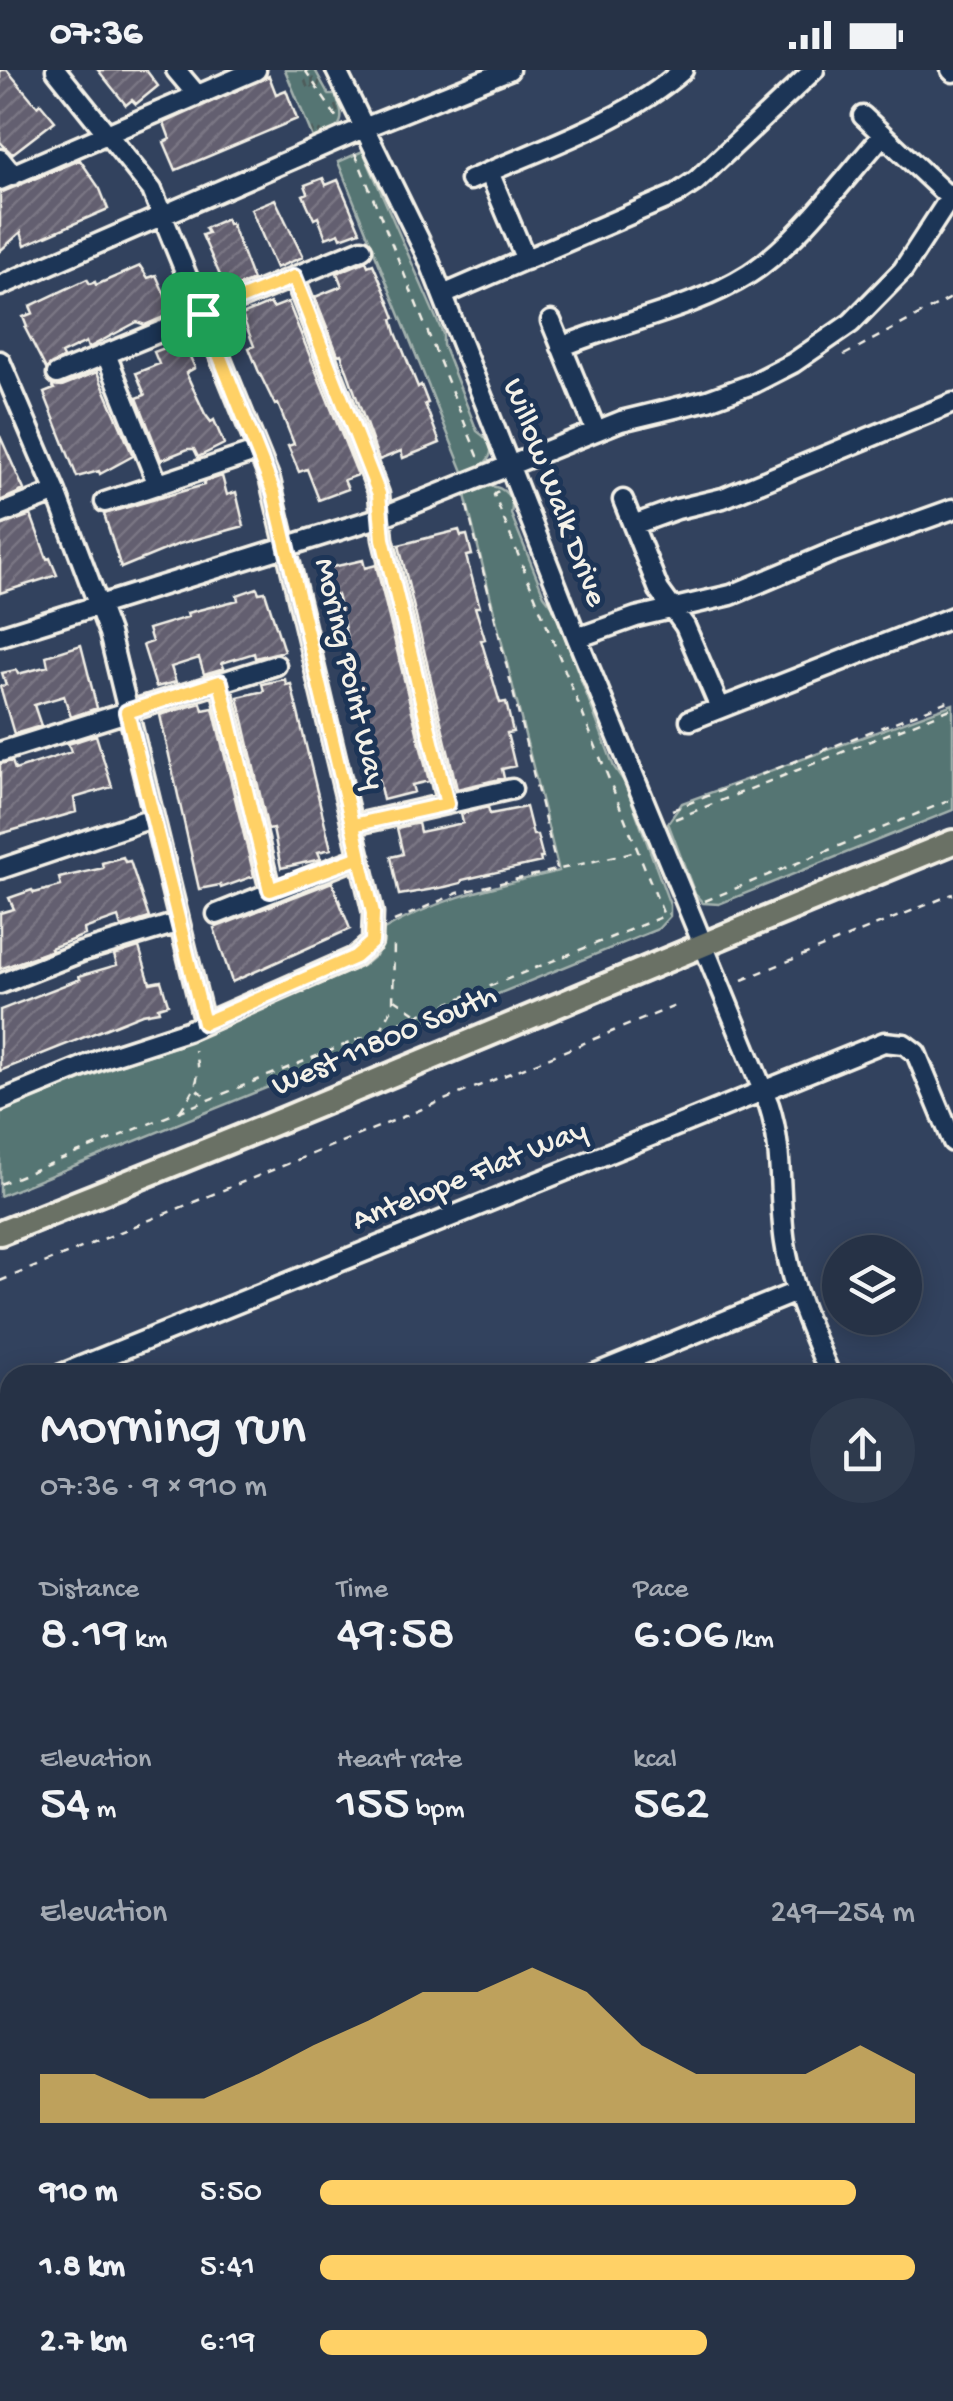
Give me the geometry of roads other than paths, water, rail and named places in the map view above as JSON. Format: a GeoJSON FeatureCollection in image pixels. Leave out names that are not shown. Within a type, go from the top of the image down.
{"type":"FeatureCollection","features":[{"type":"Feature","properties":{"kind":"main road","name":"West 11800 South"},"geometry":{"type":"LineString","coordinates":[[0,1233],[953,842]]}},
{"type":"Feature","properties":{"kind":"street","name":"Moring Point Way"},"geometry":{"type":"LineString","coordinates":[[0,1101],[104,1058],[204,1023],[365,951],[372,942],[374,929],[274,493],[152,190],[56,70]]}},
{"type":"Feature","properties":{"kind":"street"},"geometry":{"type":"LineString","coordinates":[[176,70],[197,95]]}},
{"type":"Feature","properties":{"kind":"street"},"geometry":{"type":"LineString","coordinates":[[0,159],[6,178],[256,70]]}},
{"type":"Feature","properties":{"kind":"street","name":"Willow Walk Drive"},"geometry":{"type":"LineString","coordinates":[[336,70],[443,295],[504,470],[763,1090],[778,1137],[784,1241],[796,1292],[826,1365]]}},
{"type":"Feature","properties":{"kind":"street"},"geometry":{"type":"LineString","coordinates":[[0,286],[366,127],[509,70]]}},
{"type":"Feature","properties":{"kind":"street"},"geometry":{"type":"LineString","coordinates":[[470,180],[628,110],[683,70]]}},
{"type":"Feature","properties":{"kind":"street"},"geometry":{"type":"LineString","coordinates":[[443,295],[686,188],[814,70]]}},
{"type":"Feature","properties":{"kind":"street"},"geometry":{"type":"LineString","coordinates":[[0,636],[381,517],[620,421],[708,400],[793,363],[850,323],[903,270],[952,195],[864,116]]}},
{"type":"Feature","properties":{"kind":"street"},"geometry":{"type":"LineString","coordinates":[[561,346],[609,327],[654,316],[751,273],[783,246],[884,135]]}},
{"type":"Feature","properties":{"kind":"street"},"geometry":{"type":"LineString","coordinates":[[489,172],[526,260]]}},
{"type":"Feature","properties":{"kind":"street"},"geometry":{"type":"LineString","coordinates":[[57,374],[362,249]]}},
{"type":"Feature","properties":{"kind":"street"},"geometry":{"type":"LineString","coordinates":[[294,277],[379,494],[383,539],[447,804]]}},
{"type":"Feature","properties":{"kind":"street"},"geometry":{"type":"LineString","coordinates":[[551,321],[596,431]]}},
{"type":"Feature","properties":{"kind":"street"},"geometry":{"type":"LineString","coordinates":[[106,354],[158,485]]}},
{"type":"Feature","properties":{"kind":"street"},"geometry":{"type":"LineString","coordinates":[[0,361],[56,492],[109,633],[204,1023]]}},
{"type":"Feature","properties":{"kind":"street"},"geometry":{"type":"LineString","coordinates":[[632,524],[677,508],[723,498],[953,404]]}},
{"type":"Feature","properties":{"kind":"street"},"geometry":{"type":"LineString","coordinates":[[105,502],[258,451]]}},
{"type":"Feature","properties":{"kind":"street"},"geometry":{"type":"LineString","coordinates":[[0,514],[56,492]]}},
{"type":"Feature","properties":{"kind":"street"},"geometry":{"type":"LineString","coordinates":[[623,500],[659,590],[686,626],[720,708]]}},
{"type":"Feature","properties":{"kind":"street"},"geometry":{"type":"LineString","coordinates":[[577,638],[626,620],[730,595],[953,508]]}},
{"type":"Feature","properties":{"kind":"street"},"geometry":{"type":"LineString","coordinates":[[690,720],[953,617]]}},
{"type":"Feature","properties":{"kind":"street"},"geometry":{"type":"LineString","coordinates":[[0,752],[276,665]]}},
{"type":"Feature","properties":{"kind":"street"},"geometry":{"type":"LineString","coordinates":[[220,682],[270,890]]}},
{"type":"Feature","properties":{"kind":"street"},"geometry":{"type":"LineString","coordinates":[[353,825],[512,789]]}},
{"type":"Feature","properties":{"kind":"street"},"geometry":{"type":"LineString","coordinates":[[0,869],[152,818]]}},
{"type":"Feature","properties":{"kind":"street"},"geometry":{"type":"LineString","coordinates":[[217,914],[360,857]]}},
{"type":"Feature","properties":{"kind":"street"},"geometry":{"type":"LineString","coordinates":[[0,984],[82,952],[177,923]]}},
{"type":"Feature","properties":{"kind":"street","name":"Antelope Flat Way"},"geometry":{"type":"LineString","coordinates":[[85,1365],[884,1042],[904,1044],[920,1060],[953,1142]]}},
{"type":"Feature","properties":{"kind":"street"},"geometry":{"type":"LineString","coordinates":[[629,1365],[796,1292]]}}]}
